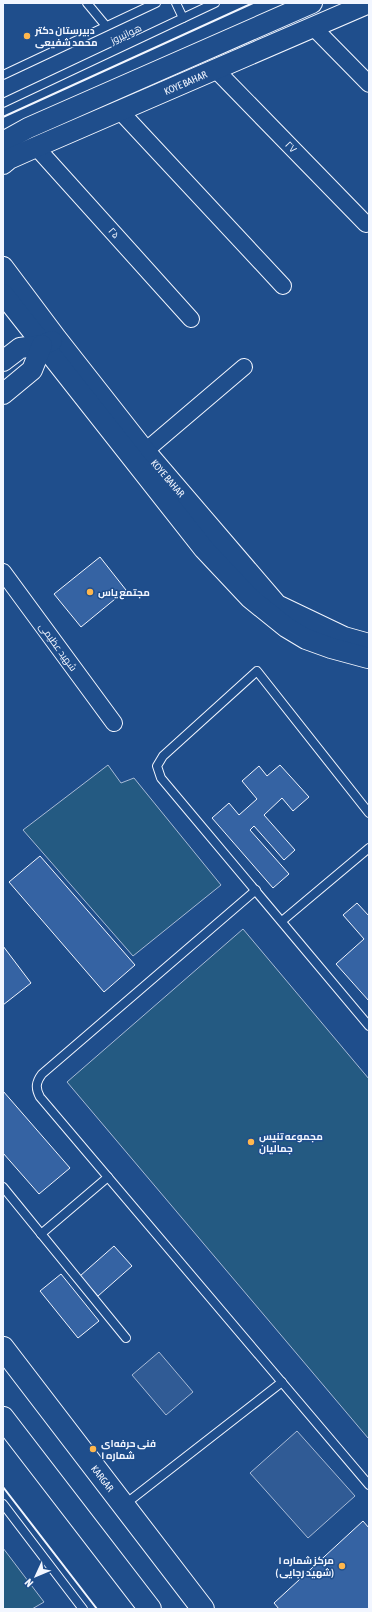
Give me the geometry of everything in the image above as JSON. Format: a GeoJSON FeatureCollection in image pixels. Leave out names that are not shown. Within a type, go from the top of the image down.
{"type":"FeatureCollection","features":[{"type":"Feature","properties":{"kind":"main road","name":"KARGAR"},"geometry":{"type":"LineString","coordinates":[[3,1348],[203,1609]]}},
{"type":"Feature","properties":{"kind":"main road"},"geometry":{"type":"LineString","coordinates":[[3,1418],[150,1609]]}},
{"type":"Feature","properties":{"kind":"street"},"geometry":{"type":"LineString","coordinates":[[3,142],[28,128],[312,3]]}},
{"type":"Feature","properties":{"kind":"street","name":"KOYE BAHAR"},"geometry":{"type":"LineString","coordinates":[[3,164],[9,159],[36,147],[369,3]]}},
{"type":"Feature","properties":{"kind":"street"},"geometry":{"type":"LineString","coordinates":[[313,27],[369,84]]}},
{"type":"Feature","properties":{"kind":"street","name":"۲۷"},"geometry":{"type":"LineString","coordinates":[[216,70],[366,224]]}},
{"type":"Feature","properties":{"kind":"street"},"geometry":{"type":"LineString","coordinates":[[120,111],[283,286]]}},
{"type":"Feature","properties":{"kind":"street","name":"۲۵"},"geometry":{"type":"LineString","coordinates":[[36,147],[191,319]]}},
{"type":"Feature","properties":{"kind":"street","name":"KOYE BAHAR"},"geometry":{"type":"LineString","coordinates":[[3,267],[49,342]]}},
{"type":"Feature","properties":{"kind":"street","name":"KOYE BAHAR"},"geometry":{"type":"LineString","coordinates":[[3,294],[49,342],[139,456],[204,549],[250,598],[268,613],[306,639],[331,648],[369,658]]}},
{"type":"Feature","properties":{"kind":"street"},"geometry":{"type":"LineString","coordinates":[[3,361],[20,348],[49,342]]}},
{"type":"Feature","properties":{"kind":"street"},"geometry":{"type":"LineString","coordinates":[[3,394],[32,370],[49,342]]}},
{"type":"Feature","properties":{"kind":"street"},"geometry":{"type":"LineString","coordinates":[[139,456],[244,367]]}},
{"type":"Feature","properties":{"kind":"street","name":"KOYE BAHAR"},"geometry":{"type":"LineString","coordinates":[[139,456],[277,605],[338,635],[369,644]]}},
{"type":"Feature","properties":{"kind":"street","name":"شهید عظیمی"},"geometry":{"type":"LineString","coordinates":[[3,572],[114,723]]}},
{"type":"Feature","properties":{"kind":"lane"},"geometry":{"type":"LineString","coordinates":[[87,3],[106,26]]}},
{"type":"Feature","properties":{"kind":"lane","name":"هوانیروز"},"geometry":{"type":"LineString","coordinates":[[3,75],[156,3]]}},
{"type":"Feature","properties":{"kind":"lane"},"geometry":{"type":"LineString","coordinates":[[176,3],[183,18]]}},
{"type":"Feature","properties":{"kind":"lane","name":"هوانیروز"},"geometry":{"type":"LineString","coordinates":[[3,103],[215,3]]}},
{"type":"Feature","properties":{"kind":"lane"},"geometry":{"type":"LineString","coordinates":[[369,813],[257,671],[163,756],[157,766],[161,778],[369,1026]]}},
{"type":"Feature","properties":{"kind":"lane"},"geometry":{"type":"LineString","coordinates":[[282,921],[369,848]]}},
{"type":"Feature","properties":{"kind":"lane"},"geometry":{"type":"LineString","coordinates":[[256,890],[42,1074],[36,1085],[40,1097],[367,1480]]}},
{"type":"Feature","properties":{"kind":"lane"},"geometry":{"type":"LineString","coordinates":[[41,1234],[108,1177]]}},
{"type":"Feature","properties":{"kind":"lane"},"geometry":{"type":"LineString","coordinates":[[3,1187],[126,1338]]}},
{"type":"Feature","properties":{"kind":"lane"},"geometry":{"type":"LineString","coordinates":[[124,1505],[282,1382]]}},
{"type":"Feature","properties":{"kind":"lane"},"geometry":{"type":"LineString","coordinates":[[3,1504],[83,1609]]}},
{"type":"Feature","properties":{"kind":"shaded area"},"geometry":{"type":"Polygon","coordinates":[[[108,765],[121,783],[134,778],[221,885],[133,956],[23,830],[108,765]]]}},
{"type":"Feature","properties":{"kind":"shaded area"},"geometry":{"type":"Polygon","coordinates":[[[243,929],[369,1079],[368,1438],[67,1082],[243,929]]]}},
{"type":"Feature","properties":{"kind":"shaded area"},"geometry":{"type":"Polygon","coordinates":[[[159,1352],[193,1392],[166,1415],[132,1375],[159,1352]]]}},
{"type":"Feature","properties":{"kind":"shaded area"},"geometry":{"type":"Polygon","coordinates":[[[297,1431],[355,1496],[308,1538],[250,1473],[297,1431]]]}},
{"type":"Feature","properties":{"kind":"shaded area"},"geometry":{"type":"Polygon","coordinates":[[[3,1548],[44,1602],[32,1609],[3,1609],[3,1548]]]}},
{"type":"Feature","properties":{"kind":"building","name":"مجتمع یاس"},"geometry":{"type":"Polygon","coordinates":[[[100,557],[126,590],[81,627],[54,594],[100,557]]]}},
{"type":"Feature","properties":{"kind":"building"},"geometry":{"type":"Polygon","coordinates":[[[280,765],[309,797],[293,811],[282,798],[264,815],[295,850],[284,860],[254,826],[250,830],[289,874],[273,888],[212,818],[229,803],[239,815],[257,799],[242,781],[259,766],[267,776],[280,765]]]}},
{"type":"Feature","properties":{"kind":"building"},"geometry":{"type":"Polygon","coordinates":[[[40,856],[135,965],[104,992],[9,882],[40,856]]]}},
{"type":"Feature","properties":{"kind":"building"},"geometry":{"type":"Polygon","coordinates":[[[357,903],[369,916],[369,1001],[336,964],[364,939],[343,915],[357,903]]]}},
{"type":"Feature","properties":{"kind":"building"},"geometry":{"type":"Polygon","coordinates":[[[3,946],[31,983],[3,1005],[3,946]]]}},
{"type":"Feature","properties":{"kind":"building"},"geometry":{"type":"Polygon","coordinates":[[[3,1091],[70,1168],[39,1194],[3,1153],[3,1091]]]}},
{"type":"Feature","properties":{"kind":"building"},"geometry":{"type":"Polygon","coordinates":[[[114,1246],[132,1266],[98,1296],[80,1276],[114,1246]]]}},
{"type":"Feature","properties":{"kind":"building"},"geometry":{"type":"Polygon","coordinates":[[[61,1274],[99,1321],[78,1338],[40,1291],[61,1274]]]}},
{"type":"Feature","properties":{"kind":"building","name":"مرکز شماره ۱ ( شهید رجایی)"},"geometry":{"type":"Polygon","coordinates":[[[363,1521],[369,1528],[369,1609],[279,1609],[274,1603],[363,1521]]]}},
{"type":"Feature","properties":{"kind":"wall"},"geometry":{"type":"LineString","coordinates":[[3,117],[253,3]]}},
{"type":"Feature","properties":{"kind":"wall"},"geometry":{"type":"LineString","coordinates":[[3,1487],[97,1609]]}},
{"type":"Feature","properties":{"kind":"place","name":"دبیرستان دکتر محمد شفیعی"},"geometry":{"type":"Point","coordinates":[27,36]}},
{"type":"Feature","properties":{"kind":"place","name":"مجتمع یاس"},"geometry":{"type":"Point","coordinates":[90,592]}},
{"type":"Feature","properties":{"kind":"place","name":"مجموعه تنیس جمالیان"},"geometry":{"type":"Point","coordinates":[251,1142]}},
{"type":"Feature","properties":{"kind":"place","name":"فنی حرفه‌ای شماره ۱"},"geometry":{"type":"Point","coordinates":[93,1449]}},
{"type":"Feature","properties":{"kind":"place","name":"مرکز شماره ۱ ( شهید رجایی)"},"geometry":{"type":"Point","coordinates":[342,1566]}}]}
